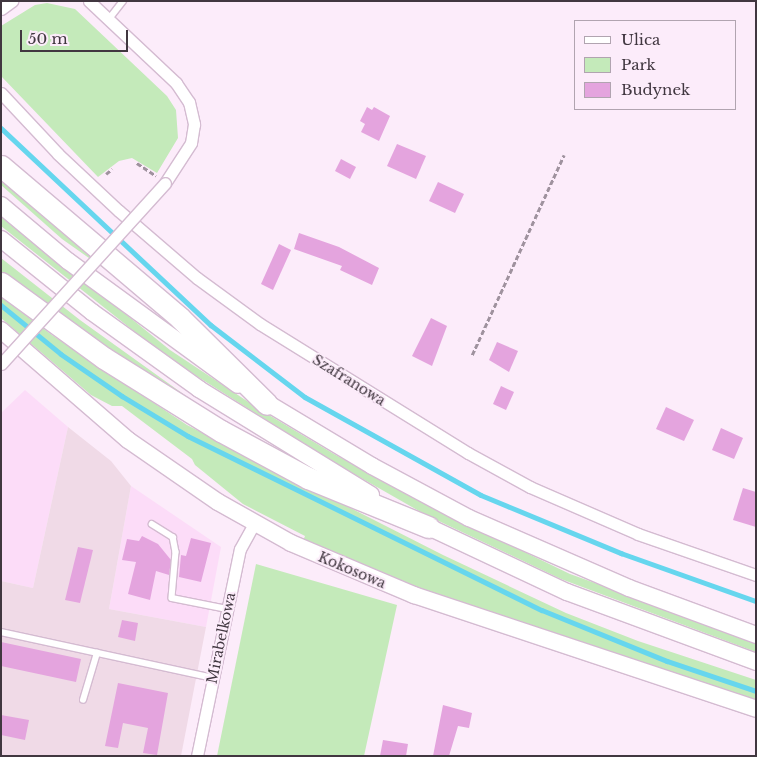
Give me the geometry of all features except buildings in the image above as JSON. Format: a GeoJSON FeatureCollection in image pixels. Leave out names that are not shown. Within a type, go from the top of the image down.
{"type":"FeatureCollection","features":[{"type":"Feature","properties":{"kind":"highway"},"geometry":{"type":"LineString","coordinates":[[1,166],[180,318],[267,404]]}},
{"type":"Feature","properties":{"kind":"highway"},"geometry":{"type":"LineString","coordinates":[[1,283],[104,358],[221,431],[308,478],[428,527]]}},
{"type":"Feature","properties":{"kind":"main road"},"geometry":{"type":"LineString","coordinates":[[1,205],[144,318],[267,404],[372,466],[469,518],[578,568],[756,635]]}},
{"type":"Feature","properties":{"kind":"main road"},"geometry":{"type":"LineString","coordinates":[[1,239],[92,312],[199,389],[292,450],[428,527],[567,592],[756,662]]}},
{"type":"Feature","properties":{"kind":"main road","name":"Kokosowa"},"geometry":{"type":"LineString","coordinates":[[1,330],[128,440],[254,524],[346,568],[414,595],[756,710]]}},
{"type":"Feature","properties":{"kind":"street"},"geometry":{"type":"LineString","coordinates":[[1,9],[12,1]]}},
{"type":"Feature","properties":{"kind":"street"},"geometry":{"type":"LineString","coordinates":[[1,364],[162,180],[191,143],[192,110],[181,88],[89,1]]}},
{"type":"Feature","properties":{"kind":"street","name":"Szafranowa"},"geometry":{"type":"LineString","coordinates":[[1,93],[58,154],[119,211],[197,278],[260,324],[468,453],[530,486],[631,531],[756,575]]}},
{"type":"Feature","properties":{"kind":"street","name":"Mirabelkowa"},"geometry":{"type":"LineString","coordinates":[[197,756],[240,549],[254,524]]}},
{"type":"Feature","properties":{"kind":"lane"},"geometry":{"type":"LineString","coordinates":[[109,19],[123,1]]}},
{"type":"Feature","properties":{"kind":"lane"},"geometry":{"type":"LineString","coordinates":[[152,524],[173,537],[176,552],[172,598],[227,609]]}},
{"type":"Feature","properties":{"kind":"lane"},"geometry":{"type":"LineString","coordinates":[[1,632],[213,678]]}},
{"type":"Feature","properties":{"kind":"lane"},"geometry":{"type":"LineString","coordinates":[[83,700],[97,652]]}},
{"type":"Feature","properties":{"kind":"path"},"geometry":{"type":"LineString","coordinates":[[472,355],[564,155]]}},
{"type":"Feature","properties":{"kind":"path"},"geometry":{"type":"LineString","coordinates":[[137,162],[162,180]]}},
{"type":"Feature","properties":{"kind":"path"},"geometry":{"type":"LineString","coordinates":[[106,174],[112,169]]}},
{"type":"Feature","properties":{"kind":"shaded area"},"geometry":{"type":"Polygon","coordinates":[[[25,390],[68,427],[33,588],[1,581],[1,413],[25,390]]]}},
{"type":"Feature","properties":{"kind":"shaded area"},"geometry":{"type":"Polygon","coordinates":[[[68,427],[111,461],[131,486],[109,609],[206,627],[181,756],[1,756],[1,581],[33,588],[68,427]]]}},
{"type":"Feature","properties":{"kind":"shaded area"},"geometry":{"type":"Polygon","coordinates":[[[131,486],[221,547],[206,627],[109,609],[131,486]]]}},
{"type":"Feature","properties":{"kind":"green space"},"geometry":{"type":"Polygon","coordinates":[[[47,3],[75,9],[167,96],[176,110],[178,138],[157,173],[132,158],[119,161],[98,177],[1,76],[1,26],[35,5],[47,3]]]}},
{"type":"Feature","properties":{"kind":"green space"},"geometry":{"type":"Polygon","coordinates":[[[1,172],[113,275],[62,239],[1,185],[1,172]]]}},
{"type":"Feature","properties":{"kind":"green space"},"geometry":{"type":"Polygon","coordinates":[[[1,213],[170,350],[259,409],[334,454],[431,507],[570,574],[756,641],[756,652],[561,579],[426,515],[333,462],[168,358],[1,226],[1,213]]]}},
{"type":"Feature","properties":{"kind":"green space"},"geometry":{"type":"Polygon","coordinates":[[[1,258],[80,320],[214,416],[159,387],[28,292],[1,271],[1,258]]]}},
{"type":"Feature","properties":{"kind":"green space"},"geometry":{"type":"Polygon","coordinates":[[[1,297],[52,335],[187,425],[443,555],[566,613],[638,641],[756,680],[756,701],[414,586],[303,541],[305,536],[243,504],[195,465],[192,459],[122,406],[112,406],[91,395],[1,318],[1,297]]]}},
{"type":"Feature","properties":{"kind":"green space"},"geometry":{"type":"Polygon","coordinates":[[[256,564],[397,605],[364,756],[217,756],[256,564]]]}},
{"type":"Feature","properties":{"kind":"waterway"},"geometry":{"type":"LineString","coordinates":[[1,128],[211,325],[305,397],[481,495],[621,553],[756,601]]}},
{"type":"Feature","properties":{"kind":"waterway"},"geometry":{"type":"LineString","coordinates":[[1,305],[61,354],[122,396],[188,436],[542,610],[667,661],[756,691]]}}]}
